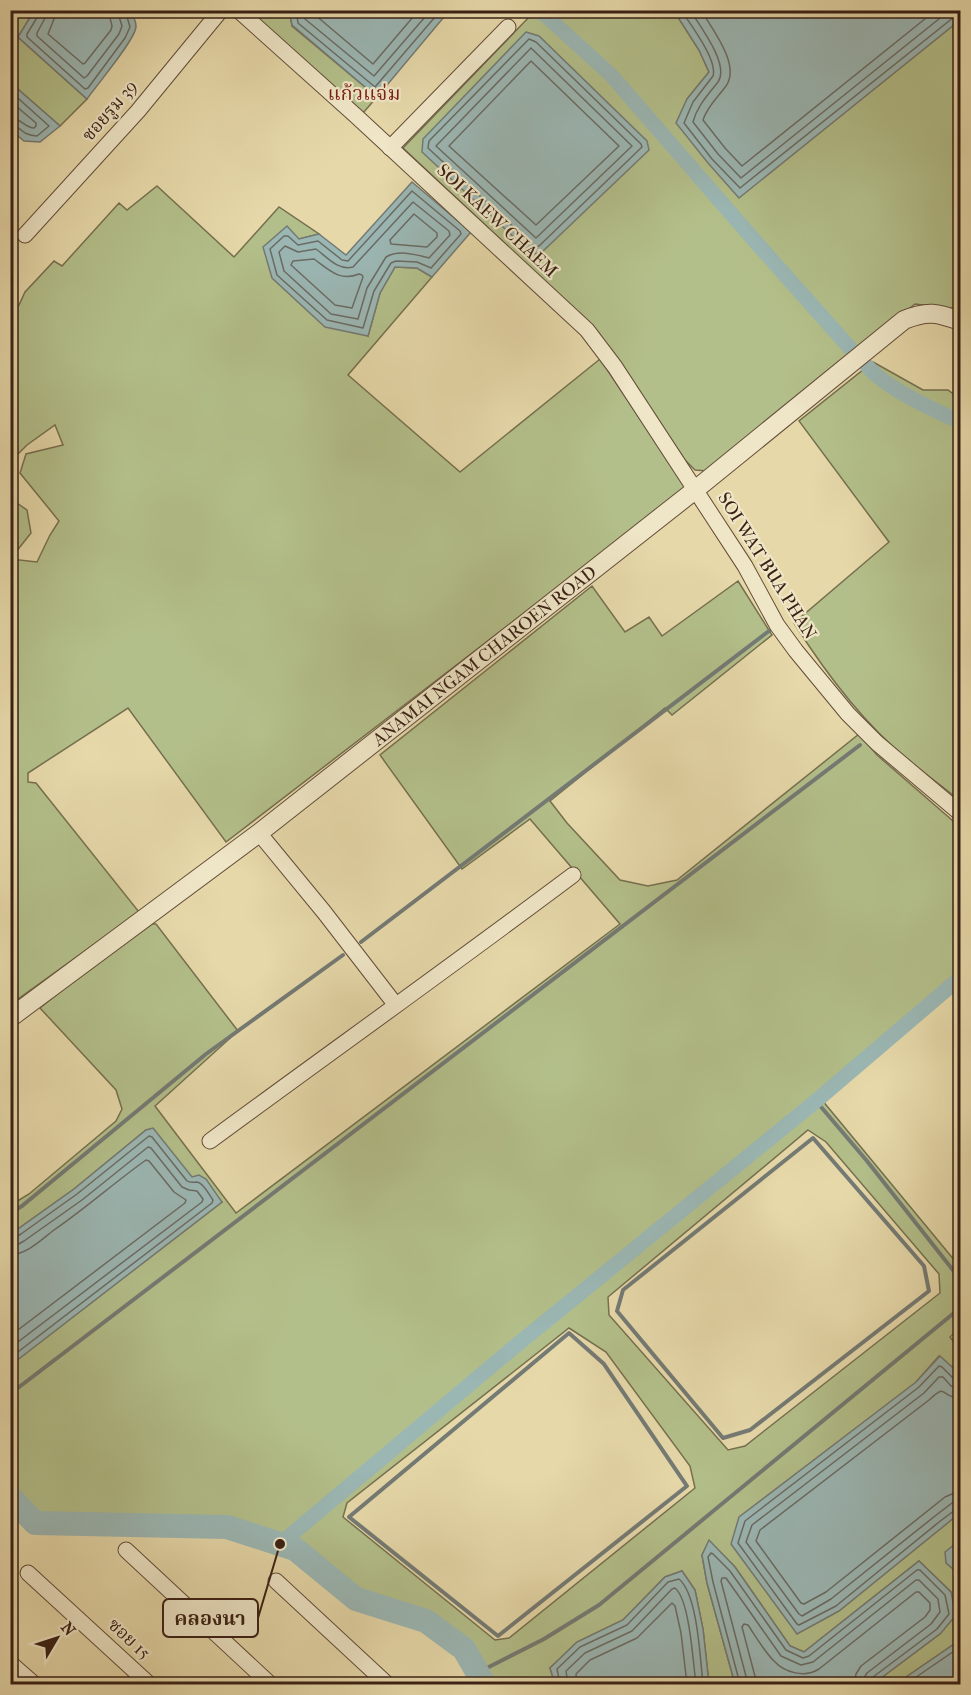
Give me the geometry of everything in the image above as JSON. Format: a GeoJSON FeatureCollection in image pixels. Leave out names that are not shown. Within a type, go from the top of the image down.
{"type":"FeatureCollection","features":[{"type":"Feature","properties":{"kind":"street","name":"ซอยรูม 39"},"geometry":{"type":"LineString","coordinates":[[25,236],[138,111],[221,10]]}},
{"type":"Feature","properties":{"kind":"street","name":"SOI KAEW CHAEM"},"geometry":{"type":"LineString","coordinates":[[238,10],[586,330],[615,367],[695,490]]}},
{"type":"Feature","properties":{"kind":"street"},"geometry":{"type":"LineString","coordinates":[[390,148],[507,27]]}},
{"type":"Feature","properties":{"kind":"street","name":"ANAMAI NGAM CHAROEN ROAD"},"geometry":{"type":"LineString","coordinates":[[10,1018],[259,833],[695,490],[904,320],[920,313],[938,313],[960,321]]}},
{"type":"Feature","properties":{"kind":"street","name":"SOI WAT BUA PHAN"},"geometry":{"type":"LineString","coordinates":[[695,490],[745,566],[777,625],[825,687],[877,743],[960,813]]}},
{"type":"Feature","properties":{"kind":"street"},"geometry":{"type":"LineString","coordinates":[[259,833],[396,1004]]}},
{"type":"Feature","properties":{"kind":"street"},"geometry":{"type":"LineString","coordinates":[[210,1141],[573,875]]}},
{"type":"Feature","properties":{"kind":"street"},"geometry":{"type":"LineString","coordinates":[[126,1550],[270,1684]]}},
{"type":"Feature","properties":{"kind":"street","name":"ซอย 15"},"geometry":{"type":"LineString","coordinates":[[28,1573],[149,1684]]}},
{"type":"Feature","properties":{"kind":"street"},"geometry":{"type":"LineString","coordinates":[[276,1581],[387,1684]]}},
{"type":"Feature","properties":{"kind":"street"},"geometry":{"type":"LineString","coordinates":[[10,1663],[34,1684]]}},
{"type":"Feature","properties":{"kind":"green space"},"geometry":{"type":"Polygon","coordinates":[[[11,11],[34,11],[18,37],[87,99],[60,126],[11,83],[11,11]]]}},
{"type":"Feature","properties":{"kind":"green space"},"geometry":{"type":"Polygon","coordinates":[[[245,11],[292,11],[290,14],[292,26],[377,97],[363,113],[245,11]]]}},
{"type":"Feature","properties":{"kind":"green space"},"geometry":{"type":"Polygon","coordinates":[[[527,11],[674,11],[699,50],[709,72],[687,99],[739,197],[960,20],[960,311],[915,304],[707,471],[695,470],[685,460],[611,349],[554,290],[403,148],[532,14],[527,11]]]}},
{"type":"Feature","properties":{"kind":"green space"},"geometry":{"type":"Polygon","coordinates":[[[157,186],[234,257],[279,207],[319,234],[299,239],[368,336],[380,293],[395,267],[417,268],[432,277],[348,375],[460,472],[600,359],[687,488],[226,842],[128,708],[28,773],[28,782],[36,783],[139,912],[11,1004],[11,559],[37,562],[59,521],[20,473],[26,454],[63,445],[55,425],[27,445],[11,461],[11,313],[19,305],[25,292],[54,261],[62,266],[119,203],[127,210],[157,186]]]}},
{"type":"Feature","properties":{"kind":"green space"},"geometry":{"type":"Polygon","coordinates":[[[873,362],[923,390],[948,390],[960,399],[960,801],[890,744],[859,712],[818,660],[794,623],[889,542],[799,421],[873,362]]]}},
{"type":"Feature","properties":{"kind":"green space"},"geometry":{"type":"Polygon","coordinates":[[[11,499],[27,510],[31,533],[11,558],[11,499]]]}},
{"type":"Feature","properties":{"kind":"green space"},"geometry":{"type":"Polygon","coordinates":[[[738,581],[772,635],[672,715],[665,708],[550,801],[567,823],[620,880],[648,886],[677,880],[859,734],[877,755],[960,827],[960,985],[822,1100],[960,1267],[960,1328],[950,1337],[960,1350],[960,1378],[952,1367],[939,1356],[916,1382],[943,1526],[960,1513],[960,1540],[957,1543],[958,1573],[960,1572],[960,1640],[896,1684],[873,1684],[941,1633],[951,1592],[919,1561],[804,1652],[790,1646],[735,1567],[709,1541],[702,1555],[707,1583],[735,1684],[709,1684],[703,1629],[695,1590],[682,1571],[665,1577],[623,1620],[577,1642],[550,1668],[555,1684],[495,1684],[466,1642],[420,1612],[369,1596],[346,1585],[301,1546],[257,1529],[232,1521],[40,1517],[11,1490],[10,1365],[222,1202],[192,1178],[152,1129],[146,1130],[74,1189],[11,1234],[11,1205],[29,1194],[116,1121],[122,1109],[116,1090],[40,1008],[83,973],[152,924],[156,924],[238,1031],[155,1106],[236,1213],[620,924],[530,819],[462,869],[380,755],[592,586],[625,632],[649,617],[662,636],[738,581]],[[808,1130],[608,1297],[609,1315],[728,1450],[745,1446],[940,1293],[939,1274],[826,1142],[808,1130]],[[569,1328],[347,1503],[343,1517],[495,1640],[509,1638],[695,1488],[690,1466],[606,1352],[569,1328]]]}},
{"type":"Feature","properties":{"kind":"water"},"geometry":{"type":"Polygon","coordinates":[[[292,10],[449,11],[377,97],[292,25],[290,14],[292,10]]]}},
{"type":"Feature","properties":{"kind":"water"},"geometry":{"type":"Polygon","coordinates":[[[960,10],[960,20],[739,198],[676,123],[687,99],[709,72],[699,50],[674,11],[960,10]]]}},
{"type":"Feature","properties":{"kind":"water"},"geometry":{"type":"Polygon","coordinates":[[[34,11],[129,11],[136,27],[122,52],[87,99],[18,37],[34,11]]]}},
{"type":"Feature","properties":{"kind":"water"},"geometry":{"type":"Polygon","coordinates":[[[526,32],[539,36],[647,141],[649,150],[541,253],[532,254],[422,152],[423,139],[526,32]]]}},
{"type":"Feature","properties":{"kind":"water"},"geometry":{"type":"Polygon","coordinates":[[[11,83],[60,126],[40,142],[24,141],[11,130],[11,83]]]}},
{"type":"Feature","properties":{"kind":"water"},"geometry":{"type":"Polygon","coordinates":[[[412,182],[471,232],[432,277],[417,268],[395,267],[380,293],[368,336],[325,327],[272,278],[263,247],[287,226],[299,239],[319,234],[346,255],[412,182]]]}},
{"type":"Feature","properties":{"kind":"water"},"geometry":{"type":"Polygon","coordinates":[[[153,1128],[192,1177],[199,1175],[206,1179],[222,1202],[11,1365],[11,1234],[74,1189],[146,1130],[153,1128]]]}},
{"type":"Feature","properties":{"kind":"water"},"geometry":{"type":"Polygon","coordinates":[[[940,1356],[960,1378],[960,1513],[839,1611],[797,1634],[731,1544],[739,1517],[916,1382],[940,1356]]]}},
{"type":"Feature","properties":{"kind":"water"},"geometry":{"type":"Polygon","coordinates":[[[709,1540],[735,1567],[790,1646],[804,1652],[919,1561],[951,1592],[956,1615],[941,1633],[873,1684],[735,1684],[707,1583],[702,1555],[709,1540]]]}},
{"type":"Feature","properties":{"kind":"water"},"geometry":{"type":"Polygon","coordinates":[[[960,1540],[960,1572],[958,1573],[946,1563],[945,1552],[960,1540]]]}},
{"type":"Feature","properties":{"kind":"water"},"geometry":{"type":"Polygon","coordinates":[[[682,1571],[695,1590],[703,1629],[709,1684],[555,1684],[550,1668],[577,1642],[623,1620],[665,1577],[682,1571]]]}},
{"type":"Feature","properties":{"kind":"water"},"geometry":{"type":"Polygon","coordinates":[[[960,1640],[960,1684],[896,1684],[960,1640]]]}},
{"type":"Feature","properties":{"kind":"waterway"},"geometry":{"type":"LineString","coordinates":[[10,17],[16,10]]}},
{"type":"Feature","properties":{"kind":"waterway"},"geometry":{"type":"LineString","coordinates":[[536,10],[544,14],[611,75],[850,348]]}},
{"type":"Feature","properties":{"kind":"waterway"},"geometry":{"type":"LineString","coordinates":[[867,366],[886,383],[960,422]]}},
{"type":"Feature","properties":{"kind":"waterway"},"geometry":{"type":"LineString","coordinates":[[361,942],[769,631]]}},
{"type":"Feature","properties":{"kind":"waterway"},"geometry":{"type":"LineString","coordinates":[[10,1394],[860,745]]}},
{"type":"Feature","properties":{"kind":"waterway"},"geometry":{"type":"LineString","coordinates":[[10,1213],[22,1206],[206,1054],[343,955]]}},
{"type":"Feature","properties":{"kind":"waterway"},"geometry":{"type":"LineString","coordinates":[[280,1544],[513,1348],[816,1101],[960,978]]}},
{"type":"Feature","properties":{"kind":"waterway"},"geometry":{"type":"LineString","coordinates":[[816,1101],[867,1161],[960,1279]]}},
{"type":"Feature","properties":{"kind":"waterway"},"geometry":{"type":"LineString","coordinates":[[813,1138],[924,1266],[929,1291],[750,1430],[723,1438],[617,1311],[623,1290],[813,1138]]}},
{"type":"Feature","properties":{"kind":"waterway"},"geometry":{"type":"LineString","coordinates":[[477,1673],[544,1639],[599,1605],[960,1308]]}},
{"type":"Feature","properties":{"kind":"waterway"},"geometry":{"type":"LineString","coordinates":[[569,1333],[604,1364],[687,1486],[498,1636],[349,1517],[569,1333]]}},
{"type":"Feature","properties":{"kind":"waterway"},"geometry":{"type":"LineString","coordinates":[[10,1497],[35,1523],[227,1527],[295,1549],[356,1599],[426,1621],[464,1649],[484,1684]]}},
{"type":"Feature","properties":{"kind":"waterway"},"geometry":{"type":"LineString","coordinates":[[523,1680],[524,1684]]}},
{"type":"Feature","properties":{"kind":"place","name":"คลองนา"},"geometry":{"type":"Point","coordinates":[280,1544]}},
{"type":"Feature","properties":{"kind":"district","name":"แก้วแจ่ม"},"geometry":{"type":"Point","coordinates":[364,93]}}]}
